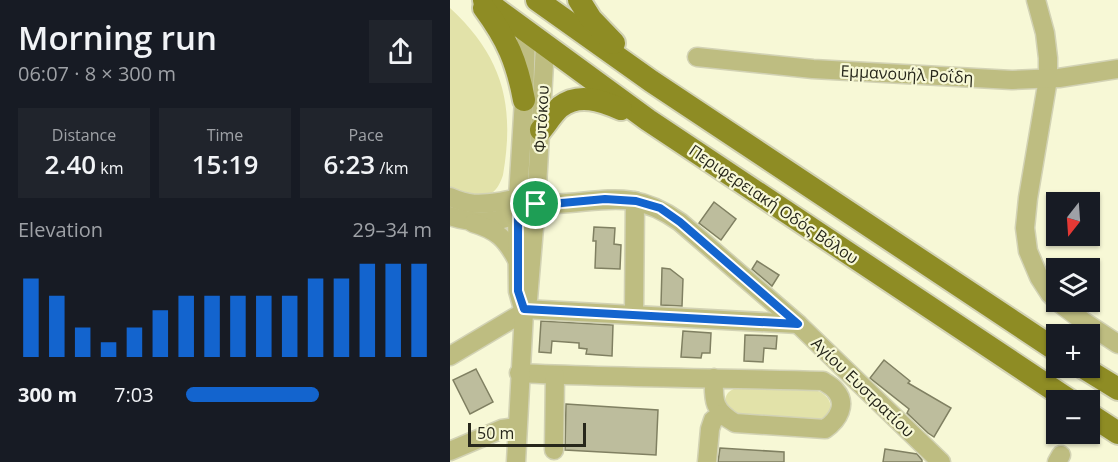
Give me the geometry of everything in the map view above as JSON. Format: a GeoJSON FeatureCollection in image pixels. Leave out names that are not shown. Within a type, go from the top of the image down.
{"type":"FeatureCollection","features":[{"type":"Feature","properties":{"kind":"main road"},"geometry":{"type":"LineString","coordinates":[[478,0],[511,52],[520,74],[524,100]]}},
{"type":"Feature","properties":{"kind":"main road","name":"Περιφερειακή Οδός Βόλου"},"geometry":{"type":"LineString","coordinates":[[484,0],[648,120],[1054,390]]}},
{"type":"Feature","properties":{"kind":"main road"},"geometry":{"type":"LineString","coordinates":[[579,0],[591,19],[651,81]]}},
{"type":"Feature","properties":{"kind":"main road","name":"Περιφερειακή Οδός Βόλου"},"geometry":{"type":"LineString","coordinates":[[540,2],[651,81],[1046,343]]}},
{"type":"Feature","properties":{"kind":"main road","name":"Φυτόκου"},"geometry":{"type":"LineString","coordinates":[[526,32],[540,2]]}},
{"type":"Feature","properties":{"kind":"main road","name":"Φυτόκου"},"geometry":{"type":"LineString","coordinates":[[540,2],[545,46]]}},
{"type":"Feature","properties":{"kind":"main road"},"geometry":{"type":"LineString","coordinates":[[541,130],[558,109],[586,99],[601,101],[648,120]]}},
{"type":"Feature","properties":{"kind":"main road"},"geometry":{"type":"LineString","coordinates":[[1100,378],[1118,389]]}},
{"type":"Feature","properties":{"kind":"main road"},"geometry":{"type":"LineString","coordinates":[[1100,421],[1118,433]]}},
{"type":"Feature","properties":{"kind":"street"},"geometry":{"type":"LineString","coordinates":[[1036,0],[1045,33],[1048,80],[1025,228],[1028,251],[1046,288]]}},
{"type":"Feature","properties":{"kind":"street","name":"Φυτόκου"},"geometry":{"type":"LineString","coordinates":[[524,310],[518,291],[517,261],[526,32]]}},
{"type":"Feature","properties":{"kind":"street","name":"Φυτόκου"},"geometry":{"type":"LineString","coordinates":[[516,462],[519,373],[524,310],[530,291],[545,46]]}},
{"type":"Feature","properties":{"kind":"street","name":"Εμμανουήλ Ροΐδη"},"geometry":{"type":"LineString","coordinates":[[697,57],[813,69],[1012,80],[1048,80],[1118,69]]}},
{"type":"Feature","properties":{"kind":"street"},"geometry":{"type":"LineString","coordinates":[[450,197],[477,205],[536,204]]}},
{"type":"Feature","properties":{"kind":"street","name":"Αγίου Ευστρατίου"},"geometry":{"type":"LineString","coordinates":[[536,204],[605,199],[636,201],[660,208],[680,222],[798,324],[936,460]]}},
{"type":"Feature","properties":{"kind":"street"},"geometry":{"type":"LineString","coordinates":[[634,314],[636,201]]}},
{"type":"Feature","properties":{"kind":"street"},"geometry":{"type":"LineString","coordinates":[[457,218],[496,220],[508,218],[518,206]]}},
{"type":"Feature","properties":{"kind":"street"},"geometry":{"type":"LineString","coordinates":[[457,218],[499,235],[510,247],[517,261]]}},
{"type":"Feature","properties":{"kind":"street"},"geometry":{"type":"LineString","coordinates":[[450,356],[524,310],[798,324]]}},
{"type":"Feature","properties":{"kind":"street"},"geometry":{"type":"LineString","coordinates":[[1071,312],[1118,344]]}},
{"type":"Feature","properties":{"kind":"street"},"geometry":{"type":"LineString","coordinates":[[519,373],[555,375],[714,378],[823,381],[836,390],[841,399],[841,411],[835,422],[825,429],[735,423],[724,417],[717,407],[714,378]]}},
{"type":"Feature","properties":{"kind":"street"},"geometry":{"type":"LineString","coordinates":[[554,450],[555,375]]}},
{"type":"Feature","properties":{"kind":"street"},"geometry":{"type":"LineString","coordinates":[[707,462],[713,420],[722,414]]}},
{"type":"Feature","properties":{"kind":"street"},"geometry":{"type":"LineString","coordinates":[[450,451],[502,429],[517,427]]}},
{"type":"Feature","properties":{"kind":"green space"},"geometry":{"type":"Polygon","coordinates":[[[450,8],[468,26],[482,45],[501,84],[507,126],[506,150],[503,175],[499,185],[488,195],[475,196],[450,191],[450,8]]]}},
{"type":"Feature","properties":{"kind":"green space"},"geometry":{"type":"Polygon","coordinates":[[[745,387],[815,390],[821,392],[829,400],[829,413],[820,420],[735,415],[725,403],[725,399],[728,392],[745,387]]]}},
{"type":"Feature","properties":{"kind":"building"},"geometry":{"type":"Polygon","coordinates":[[[714,202],[736,219],[721,240],[699,223],[714,202]]]}},
{"type":"Feature","properties":{"kind":"building"},"geometry":{"type":"Polygon","coordinates":[[[594,227],[615,228],[614,244],[621,245],[620,269],[595,268],[594,227]]]}},
{"type":"Feature","properties":{"kind":"building"},"geometry":{"type":"Polygon","coordinates":[[[757,261],[779,275],[772,286],[752,269],[757,261]]]}},
{"type":"Feature","properties":{"kind":"building"},"geometry":{"type":"Polygon","coordinates":[[[662,268],[670,269],[683,279],[682,306],[661,305],[662,268]]]}},
{"type":"Feature","properties":{"kind":"building"},"geometry":{"type":"Polygon","coordinates":[[[541,321],[613,325],[612,356],[586,354],[587,349],[579,348],[579,343],[552,341],[551,353],[539,352],[541,321]]]}},
{"type":"Feature","properties":{"kind":"building"},"geometry":{"type":"Polygon","coordinates":[[[683,331],[711,333],[710,353],[702,353],[701,358],[681,357],[683,331]]]}},
{"type":"Feature","properties":{"kind":"building"},"geometry":{"type":"Polygon","coordinates":[[[745,335],[777,336],[776,349],[764,348],[763,362],[744,361],[745,335]]]}},
{"type":"Feature","properties":{"kind":"building"},"geometry":{"type":"Polygon","coordinates":[[[884,360],[910,381],[908,383],[951,408],[934,437],[907,413],[909,409],[870,378],[884,360]]]}},
{"type":"Feature","properties":{"kind":"building"},"geometry":{"type":"Polygon","coordinates":[[[476,369],[493,402],[470,414],[453,380],[476,369]]]}},
{"type":"Feature","properties":{"kind":"building"},"geometry":{"type":"Polygon","coordinates":[[[566,404],[658,410],[656,455],[565,450],[566,404]]]}},
{"type":"Feature","properties":{"kind":"building"},"geometry":{"type":"Polygon","coordinates":[[[720,448],[784,452],[784,462],[718,462],[720,448]]]}},
{"type":"Feature","properties":{"kind":"building"},"geometry":{"type":"Polygon","coordinates":[[[885,449],[917,454],[922,462],[883,462],[885,449]]]}},
{"type":"Feature","properties":{"kind":"route"},"geometry":{"type":"LineString","coordinates":[[518,198],[536,204],[605,199],[636,201],[660,208],[680,222],[798,324],[524,309],[518,291],[518,198]]}}]}
